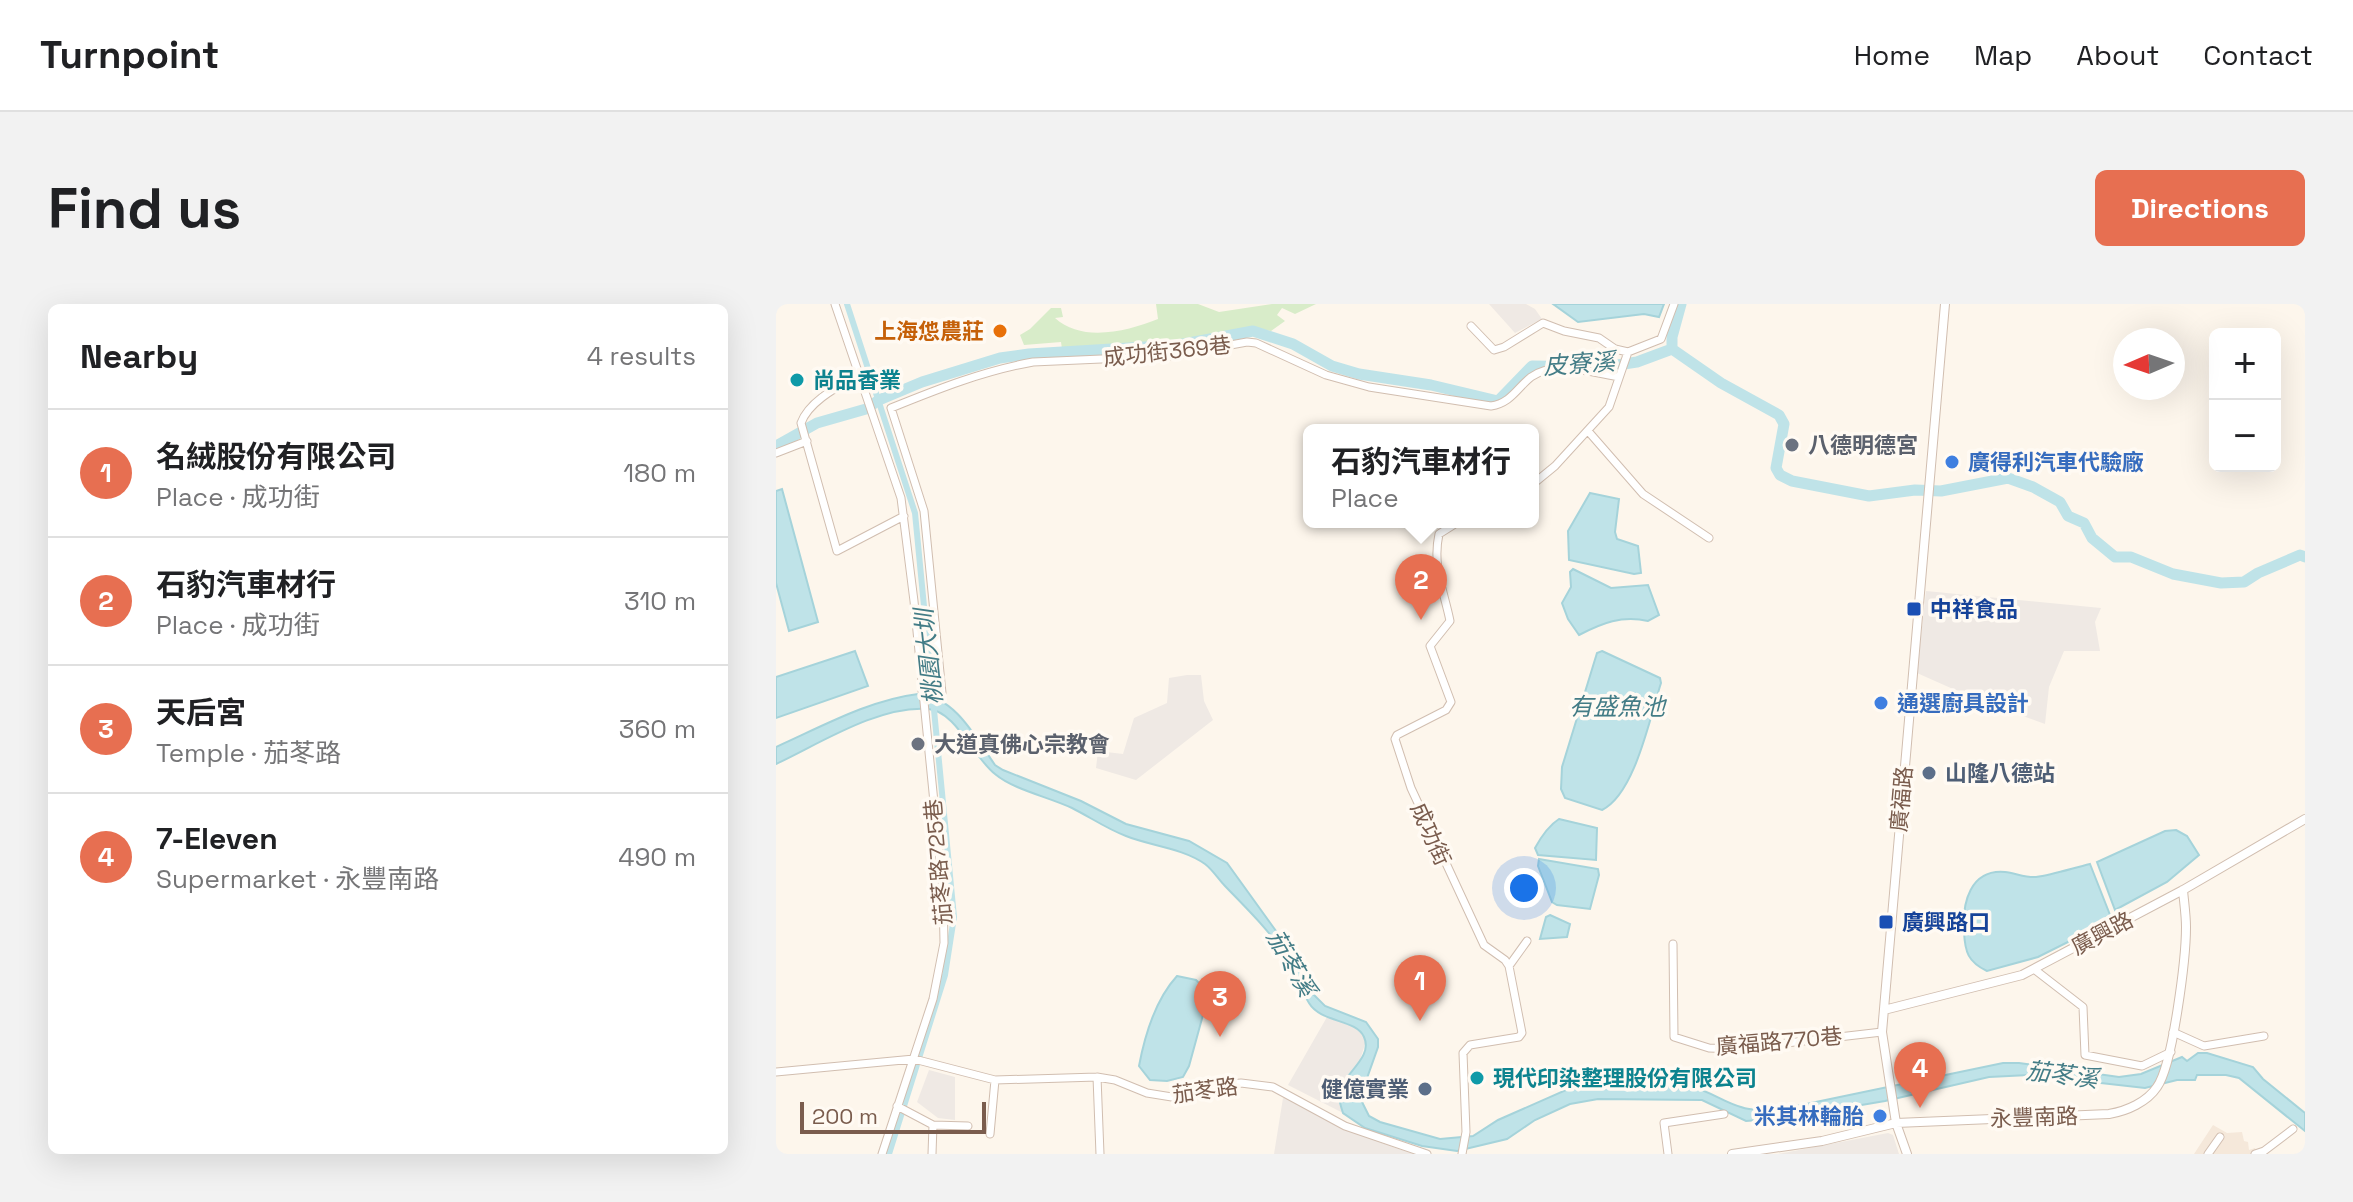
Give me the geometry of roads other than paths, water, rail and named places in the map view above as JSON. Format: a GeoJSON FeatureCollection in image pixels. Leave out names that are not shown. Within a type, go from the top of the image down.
{"type":"FeatureCollection","features":[{"type":"Feature","properties":{"kind":"street","name":"茄苳路725巷"},"geometry":{"type":"LineString","coordinates":[[835,304],[895,479],[904,516],[945,923],[939,969],[915,1057],[882,1154]]}},
{"type":"Feature","properties":{"kind":"street"},"geometry":{"type":"LineString","coordinates":[[1471,326],[1494,350],[1543,323],[1599,338],[1627,354],[1661,339],[1674,304]]}},
{"type":"Feature","properties":{"kind":"street","name":"廣福路"},"geometry":{"type":"LineString","coordinates":[[1896,1123],[1882,1032],[1945,304]]}},
{"type":"Feature","properties":{"kind":"street","name":"成功街369巷"},"geometry":{"type":"LineString","coordinates":[[922,691],[942,693],[924,511],[891,408],[960,380],[1018,364],[1170,356],[1247,342],[1256,343],[1326,375],[1369,387],[1491,406],[1500,405],[1518,392],[1529,378],[1551,368],[1619,377]]}},
{"type":"Feature","properties":{"kind":"street"},"geometry":{"type":"LineString","coordinates":[[1539,479],[1609,407],[1627,354]]}},
{"type":"Feature","properties":{"kind":"street"},"geometry":{"type":"LineString","coordinates":[[858,375],[822,398],[801,423],[837,551],[904,516]]}},
{"type":"Feature","properties":{"kind":"street"},"geometry":{"type":"LineString","coordinates":[[1588,431],[1643,494],[1709,538]]}},
{"type":"Feature","properties":{"kind":"street"},"geometry":{"type":"LineString","coordinates":[[776,453],[806,439]]}},
{"type":"Feature","properties":{"kind":"street","name":"成功街"},"geometry":{"type":"LineString","coordinates":[[1448,528],[1439,534],[1436,549],[1442,597],[1450,621],[1430,646],[1451,702],[1446,710],[1397,735],[1395,739],[1411,788],[1484,945],[1509,966]]}},
{"type":"Feature","properties":{"kind":"street","name":"廣興路"},"geometry":{"type":"LineString","coordinates":[[1884,1010],[2001,982],[2034,969],[2183,890],[2305,819]]}},
{"type":"Feature","properties":{"kind":"street"},"geometry":{"type":"LineString","coordinates":[[2034,969],[2083,1007],[2085,1055],[2142,1066],[2171,1052],[2186,929],[2183,890]]}},
{"type":"Feature","properties":{"kind":"street"},"geometry":{"type":"LineString","coordinates":[[1462,1152],[1465,1135],[1463,1053],[1465,1047],[1519,1037],[1522,1033],[1509,966],[1527,941]]}},
{"type":"Feature","properties":{"kind":"street","name":"廣福路770巷"},"geometry":{"type":"LineString","coordinates":[[1673,944],[1674,1037],[1709,1048],[1734,1049],[1882,1032]]}},
{"type":"Feature","properties":{"kind":"street"},"geometry":{"type":"LineString","coordinates":[[2173,1032],[2204,1046],[2264,1036]]}},
{"type":"Feature","properties":{"kind":"street","name":"永豐南路"},"geometry":{"type":"LineString","coordinates":[[1732,1154],[1822,1141],[1896,1123],[2120,1112],[2149,1097],[2161,1081],[2171,1052]]}},
{"type":"Feature","properties":{"kind":"street"},"geometry":{"type":"LineString","coordinates":[[776,1072],[915,1057]]}},
{"type":"Feature","properties":{"kind":"street","name":"茄苳路"},"geometry":{"type":"LineString","coordinates":[[915,1057],[927,1064],[995,1080],[1097,1077],[1115,1080],[1147,1093],[1178,1098],[1207,1086],[1241,1083],[1273,1087],[1345,1126],[1427,1154]]}},
{"type":"Feature","properties":{"kind":"street"},"geometry":{"type":"LineString","coordinates":[[1097,1077],[1100,1154]]}},
{"type":"Feature","properties":{"kind":"street"},"geometry":{"type":"LineString","coordinates":[[990,1134],[995,1080]]}},
{"type":"Feature","properties":{"kind":"street"},"geometry":{"type":"LineString","coordinates":[[899,1107],[933,1125],[968,1126]]}},
{"type":"Feature","properties":{"kind":"street"},"geometry":{"type":"LineString","coordinates":[[1668,1154],[1664,1123],[1724,1114]]}},
{"type":"Feature","properties":{"kind":"street"},"geometry":{"type":"LineString","coordinates":[[1896,1123],[1907,1154]]}},
{"type":"Feature","properties":{"kind":"street"},"geometry":{"type":"LineString","coordinates":[[932,1154],[933,1125]]}},
{"type":"Feature","properties":{"kind":"street"},"geometry":{"type":"LineString","coordinates":[[2257,1154],[2293,1129]]}},
{"type":"Feature","properties":{"kind":"street"},"geometry":{"type":"LineString","coordinates":[[2208,1154],[2220,1137]]}},
{"type":"Feature","properties":{"kind":"water"},"geometry":{"type":"Polygon","coordinates":[[[1553,304],[1664,304],[1659,317],[1644,314],[1578,322],[1553,304]]]}},
{"type":"Feature","properties":{"kind":"water"},"geometry":{"type":"Polygon","coordinates":[[[782,489],[818,622],[789,631],[776,583],[776,491],[782,489]]]}},
{"type":"Feature","properties":{"kind":"water"},"geometry":{"type":"Polygon","coordinates":[[[1590,493],[1619,499],[1617,539],[1638,546],[1641,573],[1569,560],[1568,531],[1590,493]]]}},
{"type":"Feature","properties":{"kind":"water","name":"有盛魚池"},"geometry":{"type":"Polygon","coordinates":[[[1573,569],[1611,588],[1648,585],[1659,615],[1648,621],[1612,621],[1579,635],[1562,603],[1571,587],[1570,572],[1573,569]]]}},
{"type":"Feature","properties":{"kind":"water"},"geometry":{"type":"Polygon","coordinates":[[[855,651],[868,686],[776,718],[776,677],[855,651]]]}},
{"type":"Feature","properties":{"kind":"water","name":"有盛魚池"},"geometry":{"type":"Polygon","coordinates":[[[1602,651],[1660,678],[1661,683],[1632,772],[1614,801],[1602,810],[1565,798],[1561,789],[1562,767],[1597,653],[1602,651]]]}},
{"type":"Feature","properties":{"kind":"water","name":"茄苳溪"},"geometry":{"type":"Polygon","coordinates":[[[918,694],[943,702],[954,710],[995,765],[1003,770],[1081,801],[1126,824],[1189,841],[1227,863],[1297,960],[1313,994],[1325,1006],[1366,1022],[1378,1039],[1360,1098],[1369,1116],[1380,1122],[1440,1139],[1473,1136],[1498,1120],[1575,1086],[1692,1087],[1741,1107],[1763,1110],[1787,1108],[2003,1063],[2119,1077],[2141,1074],[2182,1057],[2187,1061],[2198,1053],[2207,1053],[2253,1067],[2305,1113],[2305,1131],[2239,1078],[2226,1075],[2197,1075],[2195,1080],[2177,1080],[2145,1088],[2029,1075],[1989,1077],[1885,1101],[1785,1118],[1746,1121],[1702,1100],[1598,1099],[1570,1104],[1535,1120],[1507,1139],[1457,1151],[1422,1146],[1365,1128],[1343,1113],[1339,1097],[1341,1088],[1361,1060],[1366,1045],[1364,1037],[1354,1027],[1314,1009],[1291,964],[1274,940],[1205,864],[1119,833],[1072,808],[1003,780],[987,766],[956,726],[938,712],[928,709],[909,709],[870,719],[776,764],[776,747],[863,708],[918,694]]]}},
{"type":"Feature","properties":{"kind":"water"},"geometry":{"type":"Polygon","coordinates":[[[1559,819],[1597,828],[1596,860],[1538,855],[1537,844],[1559,819]]]}},
{"type":"Feature","properties":{"kind":"water"},"geometry":{"type":"Polygon","coordinates":[[[2176,830],[2187,836],[2199,855],[2167,882],[2115,910],[2097,862],[2165,831],[2176,830]]]}},
{"type":"Feature","properties":{"kind":"water"},"geometry":{"type":"Polygon","coordinates":[[[1539,859],[1598,869],[1590,909],[1552,902],[1538,866],[1539,859]]]}},
{"type":"Feature","properties":{"kind":"water"},"geometry":{"type":"Polygon","coordinates":[[[2090,864],[2112,920],[2038,957],[1987,971],[1972,960],[1965,945],[1964,921],[1967,899],[1976,882],[1993,873],[2036,877],[2090,864]]]}},
{"type":"Feature","properties":{"kind":"water"},"geometry":{"type":"Polygon","coordinates":[[[1550,915],[1570,924],[1567,937],[1540,939],[1546,917],[1550,915]]]}},
{"type":"Feature","properties":{"kind":"water"},"geometry":{"type":"Polygon","coordinates":[[[1177,976],[1196,980],[1209,993],[1189,1066],[1183,1077],[1167,1081],[1150,1080],[1139,1066],[1144,1042],[1157,1007],[1177,976]]]}},
{"type":"Feature","properties":{"kind":"waterway","name":"桃園大圳"},"geometry":{"type":"LineString","coordinates":[[847,304],[915,513],[954,917],[945,975],[889,1154]]}},
{"type":"Feature","properties":{"kind":"waterway"},"geometry":{"type":"LineString","coordinates":[[1672,349],[1681,304]]}},
{"type":"Feature","properties":{"kind":"waterway","name":"皮寮溪"},"geometry":{"type":"LineString","coordinates":[[776,446],[817,423],[866,409],[879,400],[922,382],[1000,358],[1029,354],[1178,345],[1253,331],[1293,344],[1332,366],[1359,374],[1431,385],[1498,401],[1532,366],[1604,367],[1637,362],[1672,349]]}},
{"type":"Feature","properties":{"kind":"waterway","name":"皮寮溪"},"geometry":{"type":"LineString","coordinates":[[1672,349],[1721,383],[1779,415],[1784,424],[1776,468],[1780,475],[1792,481],[1869,496],[1915,490],[1941,491],[2008,478],[2060,502],[2068,516],[2084,523],[2092,538],[2115,557],[2131,557],[2173,574],[2221,583],[2244,582],[2300,555],[2305,557]]}},
{"type":"Feature","properties":{"kind":"place","name":"上海怹農莊"},"geometry":{"type":"Point","coordinates":[1000,331]}},
{"type":"Feature","properties":{"kind":"place","name":"尚品香業"},"geometry":{"type":"Point","coordinates":[797,380]}},
{"type":"Feature","properties":{"kind":"place","name":"八德明德宮"},"geometry":{"type":"Point","coordinates":[1792,445]}},
{"type":"Feature","properties":{"kind":"place","name":"廣得利汽車代驗廠"},"geometry":{"type":"Point","coordinates":[1952,462]}},
{"type":"Feature","properties":{"kind":"place","name":"中祥食品"},"geometry":{"type":"Point","coordinates":[1914,609]}},
{"type":"Feature","properties":{"kind":"place","name":"石豹汽車材行"},"geometry":{"type":"Point","coordinates":[1421,620]}},
{"type":"Feature","properties":{"kind":"place","name":"通選廚具設計"},"geometry":{"type":"Point","coordinates":[1881,703]}},
{"type":"Feature","properties":{"kind":"place","name":"大道真佛心宗教會"},"geometry":{"type":"Point","coordinates":[918,744]}},
{"type":"Feature","properties":{"kind":"place","name":"山隆八德站"},"geometry":{"type":"Point","coordinates":[1929,773]}},
{"type":"Feature","properties":{"kind":"place","name":"廣興路口"},"geometry":{"type":"Point","coordinates":[1886,922]}},
{"type":"Feature","properties":{"kind":"place","name":"名絨股份有限公司"},"geometry":{"type":"Point","coordinates":[1420,1021]}},
{"type":"Feature","properties":{"kind":"place","name":"天后宮"},"geometry":{"type":"Point","coordinates":[1220,1037]}},
{"type":"Feature","properties":{"kind":"place","name":"現代印染整理股份有限公司"},"geometry":{"type":"Point","coordinates":[1477,1078]}},
{"type":"Feature","properties":{"kind":"place","name":"健億實業"},"geometry":{"type":"Point","coordinates":[1425,1089]}},
{"type":"Feature","properties":{"kind":"place","name":"7-Eleven"},"geometry":{"type":"Point","coordinates":[1920,1108]}},
{"type":"Feature","properties":{"kind":"place","name":"米其林輪胎"},"geometry":{"type":"Point","coordinates":[1880,1116]}}]}
